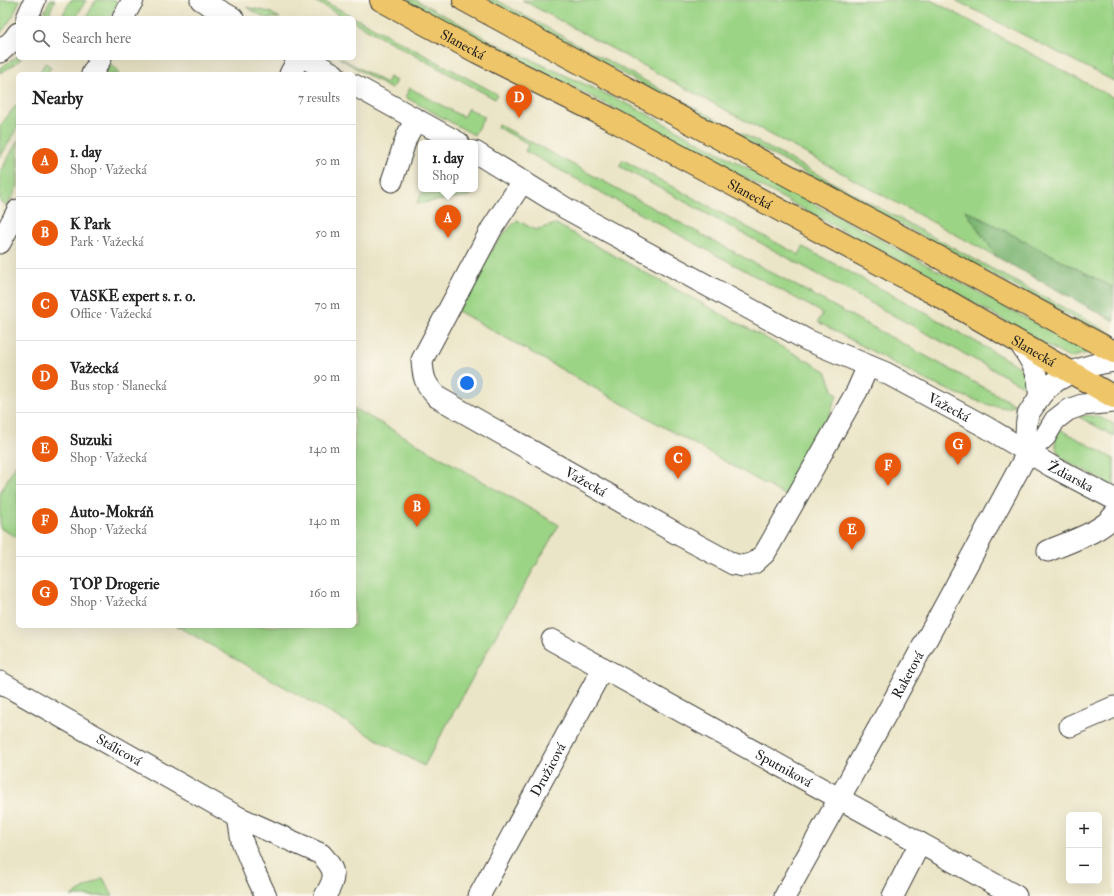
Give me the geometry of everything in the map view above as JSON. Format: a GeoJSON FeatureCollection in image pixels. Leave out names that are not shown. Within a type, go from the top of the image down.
{"type":"FeatureCollection","features":[{"type":"Feature","properties":{"kind":"main road","name":"Slanecká"},"geometry":{"type":"LineString","coordinates":[[381,0],[477,52],[611,119],[789,214],[930,291],[1114,397]]}},
{"type":"Feature","properties":{"kind":"main road"},"geometry":{"type":"LineString","coordinates":[[464,0],[1114,352]]}},
{"type":"Feature","properties":{"kind":"street"},"geometry":{"type":"LineString","coordinates":[[28,16],[35,0]]}},
{"type":"Feature","properties":{"kind":"street"},"geometry":{"type":"LineString","coordinates":[[124,16],[133,0]]}},
{"type":"Feature","properties":{"kind":"street"},"geometry":{"type":"LineString","coordinates":[[201,0],[229,16]]}},
{"type":"Feature","properties":{"kind":"street"},"geometry":{"type":"LineString","coordinates":[[0,52],[16,36]]}},
{"type":"Feature","properties":{"kind":"street"},"geometry":{"type":"LineString","coordinates":[[93,72],[100,60]]}},
{"type":"Feature","properties":{"kind":"street"},"geometry":{"type":"LineString","coordinates":[[291,72],[298,60]]}},
{"type":"Feature","properties":{"kind":"street"},"geometry":{"type":"LineString","coordinates":[[309,60],[330,72]]}},
{"type":"Feature","properties":{"kind":"street"},"geometry":{"type":"LineString","coordinates":[[356,86],[454,140]]}},
{"type":"Feature","properties":{"kind":"street"},"geometry":{"type":"LineString","coordinates":[[392,181],[408,136],[416,119]]}},
{"type":"Feature","properties":{"kind":"street","name":"Važecká"},"geometry":{"type":"LineString","coordinates":[[478,154],[567,209],[807,340],[886,373],[986,427],[1028,452]]}},
{"type":"Feature","properties":{"kind":"street","name":"Važecká"},"geometry":{"type":"LineString","coordinates":[[523,181],[492,228],[422,360],[422,374],[427,387],[437,397],[733,564],[743,566],[754,563],[765,553],[857,391],[868,366]]}},
{"type":"Feature","properties":{"kind":"street"},"geometry":{"type":"LineString","coordinates":[[0,243],[16,214]]}},
{"type":"Feature","properties":{"kind":"street"},"geometry":{"type":"LineString","coordinates":[[1019,342],[1038,377],[1040,386],[1039,397]]}},
{"type":"Feature","properties":{"kind":"street"},"geometry":{"type":"LineString","coordinates":[[986,427],[1013,424],[1021,420],[1028,414],[1039,397],[1054,383],[1072,373],[1094,365],[1114,362]]}},
{"type":"Feature","properties":{"kind":"street","name":"Raketová"},"geometry":{"type":"LineString","coordinates":[[785,896],[1028,452],[1045,437],[1055,420],[1068,410],[1082,404],[1114,402]]}},
{"type":"Feature","properties":{"kind":"street"},"geometry":{"type":"LineString","coordinates":[[1028,414],[1026,439],[1028,452]]}},
{"type":"Feature","properties":{"kind":"street","name":"Ždiarska"},"geometry":{"type":"LineString","coordinates":[[1028,452],[1051,466],[1114,499]]}},
{"type":"Feature","properties":{"kind":"street"},"geometry":{"type":"LineString","coordinates":[[1048,551],[1093,531],[1109,521],[1114,514]]}},
{"type":"Feature","properties":{"kind":"street","name":"Sputniková"},"geometry":{"type":"LineString","coordinates":[[552,640],[1016,896]]}},
{"type":"Feature","properties":{"kind":"street","name":"Družicová"},"geometry":{"type":"LineString","coordinates":[[479,896],[603,668]]}},
{"type":"Feature","properties":{"kind":"street","name":"Stálicová"},"geometry":{"type":"LineString","coordinates":[[0,682],[238,816],[321,854],[328,861],[334,876],[332,884],[325,896]]}},
{"type":"Feature","properties":{"kind":"street"},"geometry":{"type":"LineString","coordinates":[[1070,726],[1114,707]]}},
{"type":"Feature","properties":{"kind":"street"},"geometry":{"type":"LineString","coordinates":[[238,816],[242,841],[266,896]]}},
{"type":"Feature","properties":{"kind":"street"},"geometry":{"type":"LineString","coordinates":[[893,896],[920,843]]}},
{"type":"Feature","properties":{"kind":"green space"},"geometry":{"type":"Polygon","coordinates":[[[0,0],[20,0],[13,16],[0,34],[0,0]]]}},
{"type":"Feature","properties":{"kind":"green space"},"geometry":{"type":"Polygon","coordinates":[[[50,0],[55,0],[48,16],[43,16],[50,0]]]}},
{"type":"Feature","properties":{"kind":"green space"},"geometry":{"type":"Polygon","coordinates":[[[71,0],[86,0],[77,16],[66,16],[63,14],[71,0]]]}},
{"type":"Feature","properties":{"kind":"green space"},"geometry":{"type":"Polygon","coordinates":[[[96,0],[114,0],[118,2],[111,16],[87,16],[96,0]]]}},
{"type":"Feature","properties":{"kind":"green space"},"geometry":{"type":"Polygon","coordinates":[[[313,0],[322,0],[352,16],[342,16],[313,0]]]}},
{"type":"Feature","properties":{"kind":"green space"},"geometry":{"type":"Polygon","coordinates":[[[406,0],[416,0],[495,43],[636,108],[1087,351],[1087,353],[1069,358],[931,278],[640,121],[492,47],[406,0]]]}},
{"type":"Feature","properties":{"kind":"green space"},"geometry":{"type":"Polygon","coordinates":[[[487,0],[496,0],[1114,335],[1114,340],[487,0]]]}},
{"type":"Feature","properties":{"kind":"green space"},"geometry":{"type":"Polygon","coordinates":[[[522,0],[931,0],[1114,98],[1114,288],[965,210],[997,257],[522,0]]]}},
{"type":"Feature","properties":{"kind":"green space"},"geometry":{"type":"Polygon","coordinates":[[[955,0],[1114,0],[1114,81],[955,0]]]}},
{"type":"Feature","properties":{"kind":"green space"},"geometry":{"type":"Polygon","coordinates":[[[246,7],[269,12],[276,16],[262,16],[246,7]]]}},
{"type":"Feature","properties":{"kind":"green space"},"geometry":{"type":"Polygon","coordinates":[[[356,18],[497,94],[495,99],[356,23],[356,18]]]}},
{"type":"Feature","properties":{"kind":"green space"},"geometry":{"type":"Polygon","coordinates":[[[16,57],[16,60],[20,60],[0,73],[0,68],[16,57]]]}},
{"type":"Feature","properties":{"kind":"green space"},"geometry":{"type":"Polygon","coordinates":[[[342,60],[386,83],[389,77],[396,81],[391,89],[342,60]]]}},
{"type":"Feature","properties":{"kind":"green space"},"geometry":{"type":"Polygon","coordinates":[[[45,63],[51,67],[48,72],[40,72],[45,63]]]}},
{"type":"Feature","properties":{"kind":"green space"},"geometry":{"type":"Polygon","coordinates":[[[109,65],[117,69],[118,72],[105,72],[109,65]]]}},
{"type":"Feature","properties":{"kind":"green space"},"geometry":{"type":"Polygon","coordinates":[[[410,88],[463,117],[468,108],[484,117],[474,135],[405,97],[410,88]]]}},
{"type":"Feature","properties":{"kind":"green space"},"geometry":{"type":"Polygon","coordinates":[[[16,105],[16,130],[0,158],[0,126],[16,105]]]}},
{"type":"Feature","properties":{"kind":"green space"},"geometry":{"type":"Polygon","coordinates":[[[498,124],[1016,405],[1007,408],[989,405],[958,394],[927,381],[818,322],[823,313],[525,151],[529,144],[497,127],[498,124]]]}},
{"type":"Feature","properties":{"kind":"green space"},"geometry":{"type":"Polygon","coordinates":[[[16,144],[16,190],[7,206],[0,202],[0,173],[16,144]]]}},
{"type":"Feature","properties":{"kind":"green space"},"geometry":{"type":"Polygon","coordinates":[[[623,160],[799,255],[803,247],[915,307],[1018,366],[1026,376],[1027,388],[619,166],[623,160]]]}},
{"type":"Feature","properties":{"kind":"green space"},"geometry":{"type":"Polygon","coordinates":[[[422,192],[472,192],[467,196],[416,204],[422,192]]]}},
{"type":"Feature","properties":{"kind":"green space"},"geometry":{"type":"Polygon","coordinates":[[[965,210],[1114,288],[1114,321],[997,257],[965,210]]]}},
{"type":"Feature","properties":{"kind":"green space"},"geometry":{"type":"Polygon","coordinates":[[[517,220],[535,230],[556,224],[826,371],[837,396],[795,501],[451,307],[501,237],[517,220]]]}},
{"type":"Feature","properties":{"kind":"green space"},"geometry":{"type":"Polygon","coordinates":[[[356,409],[559,525],[424,766],[181,628],[356,628],[356,409]]]}},
{"type":"Feature","properties":{"kind":"green space"},"geometry":{"type":"Polygon","coordinates":[[[1086,415],[1099,417],[1114,424],[1114,436],[1079,417],[1086,415]]]}},
{"type":"Feature","properties":{"kind":"green space"},"geometry":{"type":"Polygon","coordinates":[[[1060,429],[1114,459],[1114,486],[1065,460],[1061,456],[1056,446],[1056,438],[1060,429]]]}},
{"type":"Feature","properties":{"kind":"green space"},"geometry":{"type":"Polygon","coordinates":[[[16,465],[16,537],[0,528],[0,493],[16,465]]]}},
{"type":"Feature","properties":{"kind":"green space"},"geometry":{"type":"Polygon","coordinates":[[[103,878],[113,896],[71,896],[103,878]]]}},
{"type":"Feature","properties":{"kind":"place","name":"Važecká"},"geometry":{"type":"Point","coordinates":[519,118]}},
{"type":"Feature","properties":{"kind":"place","name":"1. day"},"geometry":{"type":"Point","coordinates":[448,238]}},
{"type":"Feature","properties":{"kind":"place","name":"TOP Drogerie"},"geometry":{"type":"Point","coordinates":[958,465]}},
{"type":"Feature","properties":{"kind":"place","name":"VASKE expert s. r. o."},"geometry":{"type":"Point","coordinates":[678,479]}},
{"type":"Feature","properties":{"kind":"place","name":"Auto-Mokráň"},"geometry":{"type":"Point","coordinates":[888,486]}},
{"type":"Feature","properties":{"kind":"place","name":"K Park"},"geometry":{"type":"Point","coordinates":[417,527]}},
{"type":"Feature","properties":{"kind":"place","name":"Suzuki"},"geometry":{"type":"Point","coordinates":[852,550]}}]}
